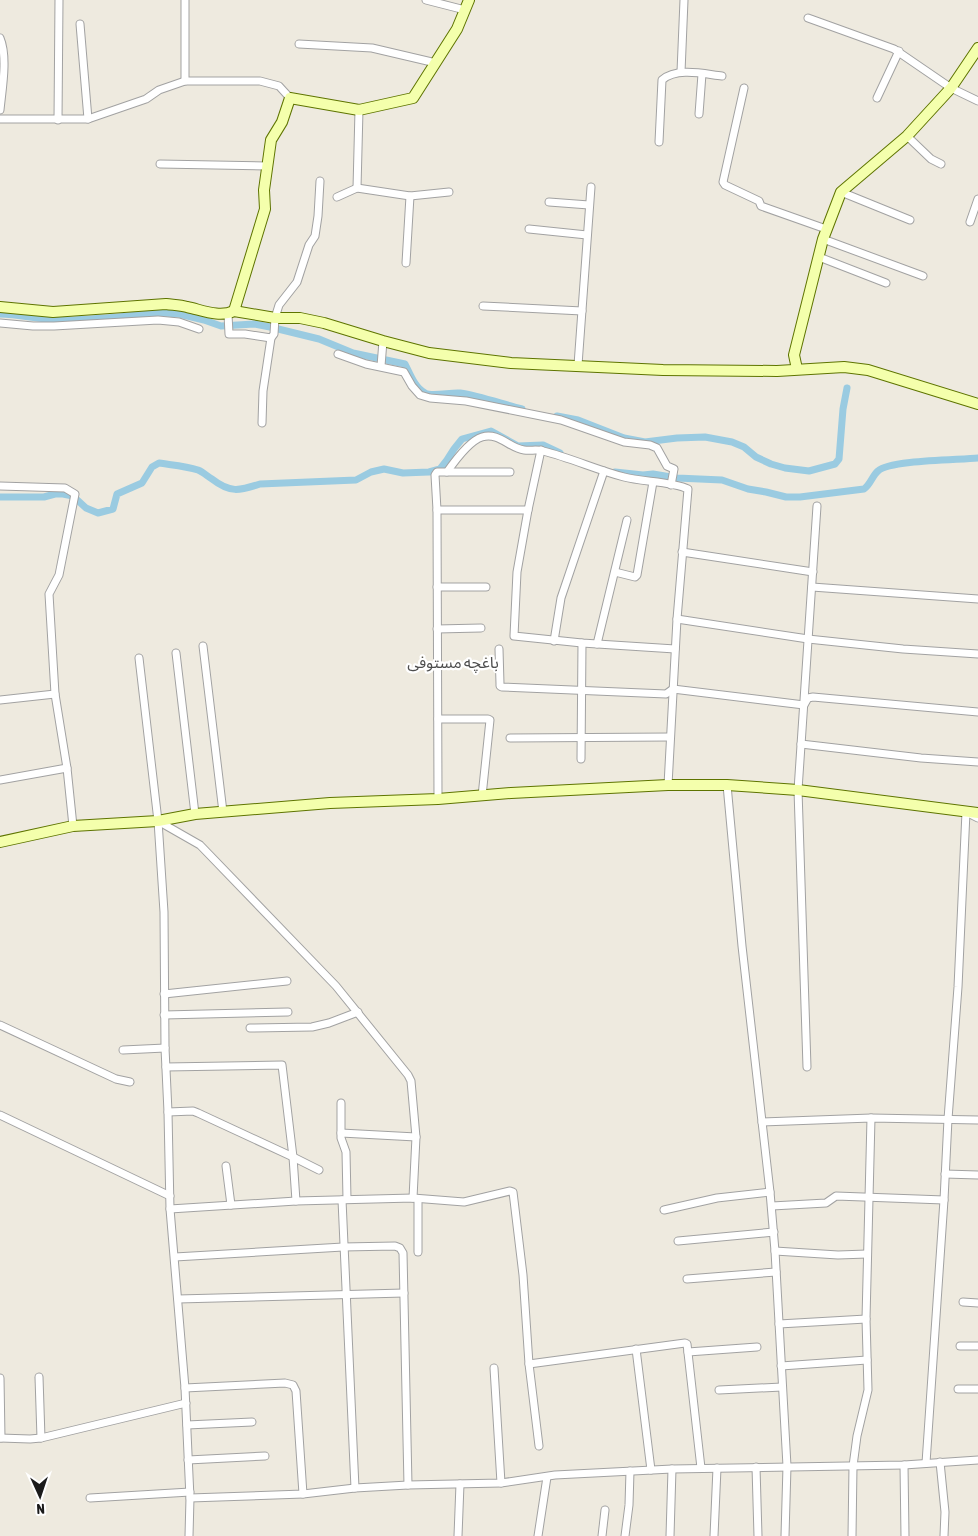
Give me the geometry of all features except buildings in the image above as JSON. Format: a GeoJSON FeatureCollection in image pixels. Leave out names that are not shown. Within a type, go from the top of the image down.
{"type":"FeatureCollection","features":[{"type":"Feature","properties":{"kind":"street"},"geometry":{"type":"LineString","coordinates":[[58,120],[59,0]]}},
{"type":"Feature","properties":{"kind":"street"},"geometry":{"type":"LineString","coordinates":[[185,0],[185,81]]}},
{"type":"Feature","properties":{"kind":"street"},"geometry":{"type":"LineString","coordinates":[[426,0],[465,10]]}},
{"type":"Feature","properties":{"kind":"street"},"geometry":{"type":"LineString","coordinates":[[0,119],[88,120],[146,99],[159,90],[185,81],[260,81],[279,86],[290,98],[359,110],[413,98],[457,29],[469,0]]}},
{"type":"Feature","properties":{"kind":"street"},"geometry":{"type":"LineString","coordinates":[[681,72],[684,0]]}},
{"type":"Feature","properties":{"kind":"street"},"geometry":{"type":"LineString","coordinates":[[808,18],[899,51],[951,88],[978,101]]}},
{"type":"Feature","properties":{"kind":"street"},"geometry":{"type":"LineString","coordinates":[[80,24],[88,120]]}},
{"type":"Feature","properties":{"kind":"street"},"geometry":{"type":"LineString","coordinates":[[0,38],[4,60],[0,110]]}},
{"type":"Feature","properties":{"kind":"street"},"geometry":{"type":"LineString","coordinates":[[299,44],[372,48],[436,63]]}},
{"type":"Feature","properties":{"kind":"street"},"geometry":{"type":"LineString","coordinates":[[797,369],[794,355],[824,234],[841,192],[908,136],[951,88],[978,48]]}},
{"type":"Feature","properties":{"kind":"street"},"geometry":{"type":"LineString","coordinates":[[877,98],[899,51]]}},
{"type":"Feature","properties":{"kind":"street"},"geometry":{"type":"LineString","coordinates":[[659,142],[662,80],[665,77],[681,72],[722,76]]}},
{"type":"Feature","properties":{"kind":"street"},"geometry":{"type":"LineString","coordinates":[[699,114],[702,74]]}},
{"type":"Feature","properties":{"kind":"street"},"geometry":{"type":"LineString","coordinates":[[744,88],[723,182],[725,185],[759,201],[761,206],[923,276]]}},
{"type":"Feature","properties":{"kind":"street"},"geometry":{"type":"LineString","coordinates":[[273,336],[228,334],[230,315],[265,208],[266,166],[271,140],[282,122],[290,98]]}},
{"type":"Feature","properties":{"kind":"street"},"geometry":{"type":"LineString","coordinates":[[357,188],[359,110]]}},
{"type":"Feature","properties":{"kind":"street"},"geometry":{"type":"LineString","coordinates":[[908,136],[932,159],[941,164]]}},
{"type":"Feature","properties":{"kind":"street"},"geometry":{"type":"LineString","coordinates":[[160,164],[266,166]]}},
{"type":"Feature","properties":{"kind":"street"},"geometry":{"type":"LineString","coordinates":[[262,423],[263,391],[279,305],[297,282],[309,245],[314,236],[318,216],[320,181]]}},
{"type":"Feature","properties":{"kind":"street"},"geometry":{"type":"LineString","coordinates":[[337,197],[357,188],[410,196],[449,192]]}},
{"type":"Feature","properties":{"kind":"street"},"geometry":{"type":"LineString","coordinates":[[578,365],[591,188]]}},
{"type":"Feature","properties":{"kind":"street"},"geometry":{"type":"LineString","coordinates":[[841,192],[910,220]]}},
{"type":"Feature","properties":{"kind":"street"},"geometry":{"type":"LineString","coordinates":[[406,262],[410,196]]}},
{"type":"Feature","properties":{"kind":"street"},"geometry":{"type":"LineString","coordinates":[[970,222],[978,199]]}},
{"type":"Feature","properties":{"kind":"street"},"geometry":{"type":"LineString","coordinates":[[549,202],[590,205]]}},
{"type":"Feature","properties":{"kind":"street"},"geometry":{"type":"LineString","coordinates":[[529,229],[587,235]]}},
{"type":"Feature","properties":{"kind":"street"},"geometry":{"type":"LineString","coordinates":[[819,257],[886,284]]}},
{"type":"Feature","properties":{"kind":"street"},"geometry":{"type":"LineString","coordinates":[[0,307],[54,314],[166,304],[213,313],[276,320],[300,318],[429,353],[511,363],[663,370],[777,371],[844,367],[868,370],[978,404]]}},
{"type":"Feature","properties":{"kind":"street"},"geometry":{"type":"LineString","coordinates":[[483,306],[582,311]]}},
{"type":"Feature","properties":{"kind":"street"},"geometry":{"type":"LineString","coordinates":[[54,314],[54,326]]}},
{"type":"Feature","properties":{"kind":"street"},"geometry":{"type":"LineString","coordinates":[[0,323],[54,326],[158,320],[179,322],[199,329]]}},
{"type":"Feature","properties":{"kind":"street"},"geometry":{"type":"LineString","coordinates":[[380,366],[383,341]]}},
{"type":"Feature","properties":{"kind":"street"},"geometry":{"type":"LineString","coordinates":[[338,354],[366,364],[404,372],[416,391],[420,395],[430,398],[466,401],[561,420],[624,442],[650,445],[657,448],[667,466],[674,469],[671,485]]}},
{"type":"Feature","properties":{"kind":"street"},"geometry":{"type":"LineString","coordinates":[[447,472],[466,449],[482,437],[493,436],[505,440],[516,448],[541,450],[625,478],[688,489],[672,689],[668,785]]}},
{"type":"Feature","properties":{"kind":"street"},"geometry":{"type":"LineString","coordinates":[[541,450],[517,572],[514,636],[582,643],[675,649]]}},
{"type":"Feature","properties":{"kind":"street"},"geometry":{"type":"LineString","coordinates":[[554,640],[561,598],[604,471]]}},
{"type":"Feature","properties":{"kind":"street"},"geometry":{"type":"LineString","coordinates":[[438,799],[436,473],[510,472]]}},
{"type":"Feature","properties":{"kind":"street"},"geometry":{"type":"LineString","coordinates":[[615,572],[635,577],[637,575],[654,482]]}},
{"type":"Feature","properties":{"kind":"street"},"geometry":{"type":"LineString","coordinates":[[0,486],[65,488],[75,494],[59,575],[49,594],[55,694],[67,768],[73,826]]}},
{"type":"Feature","properties":{"kind":"street"},"geometry":{"type":"LineString","coordinates":[[807,1067],[798,790],[818,506]]}},
{"type":"Feature","properties":{"kind":"street"},"geometry":{"type":"LineString","coordinates":[[437,510],[528,510]]}},
{"type":"Feature","properties":{"kind":"street"},"geometry":{"type":"LineString","coordinates":[[597,644],[627,520]]}},
{"type":"Feature","properties":{"kind":"street"},"geometry":{"type":"LineString","coordinates":[[682,552],[813,572]]}},
{"type":"Feature","properties":{"kind":"street"},"geometry":{"type":"LineString","coordinates":[[812,586],[978,599]]}},
{"type":"Feature","properties":{"kind":"street"},"geometry":{"type":"LineString","coordinates":[[437,588],[486,587]]}},
{"type":"Feature","properties":{"kind":"street"},"geometry":{"type":"LineString","coordinates":[[677,619],[808,639],[903,649],[978,654]]}},
{"type":"Feature","properties":{"kind":"street"},"geometry":{"type":"LineString","coordinates":[[437,629],[481,628]]}},
{"type":"Feature","properties":{"kind":"street"},"geometry":{"type":"LineString","coordinates":[[581,759],[582,643]]}},
{"type":"Feature","properties":{"kind":"street"},"geometry":{"type":"LineString","coordinates":[[203,646],[223,812]]}},
{"type":"Feature","properties":{"kind":"street"},"geometry":{"type":"LineString","coordinates":[[499,649],[500,686],[666,694],[672,689],[804,705]]}},
{"type":"Feature","properties":{"kind":"street"},"geometry":{"type":"LineString","coordinates":[[176,653],[195,814]]}},
{"type":"Feature","properties":{"kind":"street"},"geometry":{"type":"LineString","coordinates":[[139,658],[158,821],[164,912],[164,1015],[170,1209],[186,1403],[190,1495],[189,1536]]}},
{"type":"Feature","properties":{"kind":"street"},"geometry":{"type":"LineString","coordinates":[[0,700],[55,694]]}},
{"type":"Feature","properties":{"kind":"street"},"geometry":{"type":"LineString","coordinates":[[804,705],[808,698],[813,697],[978,712]]}},
{"type":"Feature","properties":{"kind":"street"},"geometry":{"type":"LineString","coordinates":[[438,719],[490,720],[482,796]]}},
{"type":"Feature","properties":{"kind":"street"},"geometry":{"type":"LineString","coordinates":[[510,738],[670,737]]}},
{"type":"Feature","properties":{"kind":"street"},"geometry":{"type":"LineString","coordinates":[[801,744],[921,758],[978,762]]}},
{"type":"Feature","properties":{"kind":"street"},"geometry":{"type":"LineString","coordinates":[[0,780],[67,768]]}},
{"type":"Feature","properties":{"kind":"street"},"geometry":{"type":"LineString","coordinates":[[0,842],[73,826],[158,821],[195,814],[330,803],[438,799],[511,793],[668,785],[728,785],[798,790],[978,813]]}},
{"type":"Feature","properties":{"kind":"street"},"geometry":{"type":"LineString","coordinates":[[728,785],[742,946],[774,1232],[786,1466],[785,1536]]}},
{"type":"Feature","properties":{"kind":"street"},"geometry":{"type":"LineString","coordinates":[[966,812],[978,818]]}},
{"type":"Feature","properties":{"kind":"street"},"geometry":{"type":"LineString","coordinates":[[926,1463],[958,987],[966,812]]}},
{"type":"Feature","properties":{"kind":"street"},"geometry":{"type":"LineString","coordinates":[[158,821],[200,845],[336,986],[408,1075],[411,1081],[416,1137],[418,1252]]}},
{"type":"Feature","properties":{"kind":"street"},"geometry":{"type":"LineString","coordinates":[[164,994],[287,981]]}},
{"type":"Feature","properties":{"kind":"street"},"geometry":{"type":"LineString","coordinates":[[164,1015],[288,1012]]}},
{"type":"Feature","properties":{"kind":"street"},"geometry":{"type":"LineString","coordinates":[[250,1028],[312,1027],[358,1012]]}},
{"type":"Feature","properties":{"kind":"street"},"geometry":{"type":"LineString","coordinates":[[0,1025],[116,1079],[130,1082]]}},
{"type":"Feature","properties":{"kind":"street"},"geometry":{"type":"LineString","coordinates":[[124,1050],[165,1048]]}},
{"type":"Feature","properties":{"kind":"street"},"geometry":{"type":"LineString","coordinates":[[166,1066],[282,1065],[293,1157],[296,1201]]}},
{"type":"Feature","properties":{"kind":"street"},"geometry":{"type":"LineString","coordinates":[[341,1103],[341,1133],[346,1152],[343,1248],[355,1488]]}},
{"type":"Feature","properties":{"kind":"street"},"geometry":{"type":"LineString","coordinates":[[168,1112],[193,1111],[319,1170]]}},
{"type":"Feature","properties":{"kind":"street"},"geometry":{"type":"LineString","coordinates":[[0,1115],[170,1196]]}},
{"type":"Feature","properties":{"kind":"street"},"geometry":{"type":"LineString","coordinates":[[762,1122],[871,1118],[978,1120]]}},
{"type":"Feature","properties":{"kind":"street"},"geometry":{"type":"LineString","coordinates":[[852,1536],[852,1466],[856,1436],[868,1390],[866,1319],[871,1118]]}},
{"type":"Feature","properties":{"kind":"street"},"geometry":{"type":"LineString","coordinates":[[341,1133],[416,1137]]}},
{"type":"Feature","properties":{"kind":"street"},"geometry":{"type":"LineString","coordinates":[[226,1166],[231,1205]]}},
{"type":"Feature","properties":{"kind":"street"},"geometry":{"type":"LineString","coordinates":[[945,1174],[978,1175]]}},
{"type":"Feature","properties":{"kind":"street"},"geometry":{"type":"LineString","coordinates":[[170,1209],[344,1199],[416,1198],[464,1202],[510,1191],[513,1192],[523,1275],[528,1364],[539,1446]]}},
{"type":"Feature","properties":{"kind":"street"},"geometry":{"type":"LineString","coordinates":[[664,1210],[718,1198],[770,1192]]}},
{"type":"Feature","properties":{"kind":"street"},"geometry":{"type":"LineString","coordinates":[[772,1206],[826,1203],[836,1196],[944,1200]]}},
{"type":"Feature","properties":{"kind":"street"},"geometry":{"type":"LineString","coordinates":[[678,1241],[774,1232]]}},
{"type":"Feature","properties":{"kind":"street"},"geometry":{"type":"LineString","coordinates":[[175,1257],[343,1248],[395,1246],[400,1248],[403,1253],[408,1485]]}},
{"type":"Feature","properties":{"kind":"street"},"geometry":{"type":"LineString","coordinates":[[775,1251],[838,1255],[867,1254]]}},
{"type":"Feature","properties":{"kind":"street"},"geometry":{"type":"LineString","coordinates":[[687,1278],[776,1272]]}},
{"type":"Feature","properties":{"kind":"street"},"geometry":{"type":"LineString","coordinates":[[178,1299],[404,1293]]}},
{"type":"Feature","properties":{"kind":"street"},"geometry":{"type":"LineString","coordinates":[[963,1302],[978,1302]]}},
{"type":"Feature","properties":{"kind":"street"},"geometry":{"type":"LineString","coordinates":[[779,1324],[866,1319]]}},
{"type":"Feature","properties":{"kind":"street"},"geometry":{"type":"LineString","coordinates":[[528,1364],[685,1343],[688,1352],[702,1468]]}},
{"type":"Feature","properties":{"kind":"street"},"geometry":{"type":"LineString","coordinates":[[960,1346],[978,1346]]}},
{"type":"Feature","properties":{"kind":"street"},"geometry":{"type":"LineString","coordinates":[[688,1352],[757,1347]]}},
{"type":"Feature","properties":{"kind":"street"},"geometry":{"type":"LineString","coordinates":[[636,1349],[651,1470]]}},
{"type":"Feature","properties":{"kind":"street"},"geometry":{"type":"LineString","coordinates":[[781,1366],[867,1360]]}},
{"type":"Feature","properties":{"kind":"street"},"geometry":{"type":"LineString","coordinates":[[494,1368],[502,1483]]}},
{"type":"Feature","properties":{"kind":"street"},"geometry":{"type":"LineString","coordinates":[[39,1377],[41,1438]]}},
{"type":"Feature","properties":{"kind":"street"},"geometry":{"type":"LineString","coordinates":[[0,1378],[1,1438],[41,1438],[186,1403]]}},
{"type":"Feature","properties":{"kind":"street"},"geometry":{"type":"LineString","coordinates":[[185,1388],[285,1383],[293,1385],[296,1391],[303,1494]]}},
{"type":"Feature","properties":{"kind":"street"},"geometry":{"type":"LineString","coordinates":[[719,1390],[782,1387]]}},
{"type":"Feature","properties":{"kind":"street"},"geometry":{"type":"LineString","coordinates":[[958,1389],[978,1389]]}},
{"type":"Feature","properties":{"kind":"street"},"geometry":{"type":"LineString","coordinates":[[186,1425],[252,1422]]}},
{"type":"Feature","properties":{"kind":"street"},"geometry":{"type":"LineString","coordinates":[[188,1460],[265,1456]]}},
{"type":"Feature","properties":{"kind":"street"},"geometry":{"type":"LineString","coordinates":[[90,1498],[303,1494],[355,1488],[408,1485],[502,1483],[547,1477],[630,1471],[786,1466],[904,1465],[978,1460]]}},
{"type":"Feature","properties":{"kind":"street"},"geometry":{"type":"LineString","coordinates":[[940,1462],[944,1536]]}},
{"type":"Feature","properties":{"kind":"street"},"geometry":{"type":"LineString","coordinates":[[904,1465],[905,1536]]}},
{"type":"Feature","properties":{"kind":"street"},"geometry":{"type":"LineString","coordinates":[[756,1467],[758,1536]]}},
{"type":"Feature","properties":{"kind":"street"},"geometry":{"type":"LineString","coordinates":[[714,1536],[717,1468]]}},
{"type":"Feature","properties":{"kind":"street"},"geometry":{"type":"LineString","coordinates":[[670,1536],[672,1469]]}},
{"type":"Feature","properties":{"kind":"street"},"geometry":{"type":"LineString","coordinates":[[625,1536],[629,1504],[630,1471]]}},
{"type":"Feature","properties":{"kind":"street"},"geometry":{"type":"LineString","coordinates":[[538,1536],[547,1477]]}},
{"type":"Feature","properties":{"kind":"street"},"geometry":{"type":"LineString","coordinates":[[458,1536],[460,1484]]}},
{"type":"Feature","properties":{"kind":"street"},"geometry":{"type":"LineString","coordinates":[[602,1536],[605,1510]]}},
{"type":"Feature","properties":{"kind":"waterway"},"geometry":{"type":"LineString","coordinates":[[0,314],[61,320],[165,313],[179,314],[221,326],[254,324],[319,339],[353,353],[405,364],[421,391],[428,394],[460,393],[522,409]]}},
{"type":"Feature","properties":{"kind":"waterway"},"geometry":{"type":"LineString","coordinates":[[557,416],[578,420],[624,438],[645,442],[705,437],[732,442],[744,447],[756,457],[771,464],[809,471],[835,464],[839,459],[843,409],[847,388]]}},
{"type":"Feature","properties":{"kind":"waterway"},"geometry":{"type":"LineString","coordinates":[[0,497],[44,497],[63,494],[73,496],[86,508],[98,513],[113,509],[117,494],[142,483],[152,467],[159,463],[198,470],[218,484],[230,489],[240,489],[260,484],[356,480],[371,472],[384,469],[403,473],[429,472],[440,469],[462,439],[491,431],[518,446],[543,445],[560,453]]}},
{"type":"Feature","properties":{"kind":"waterway"},"geometry":{"type":"LineString","coordinates":[[615,472],[722,480],[748,489],[786,497],[800,497],[864,489],[874,475],[885,467],[925,461],[978,458]]}},
{"type":"Feature","properties":{"kind":"district","name":"باغچه مستوفی"},"geometry":{"type":"Point","coordinates":[453,662]}}]}
